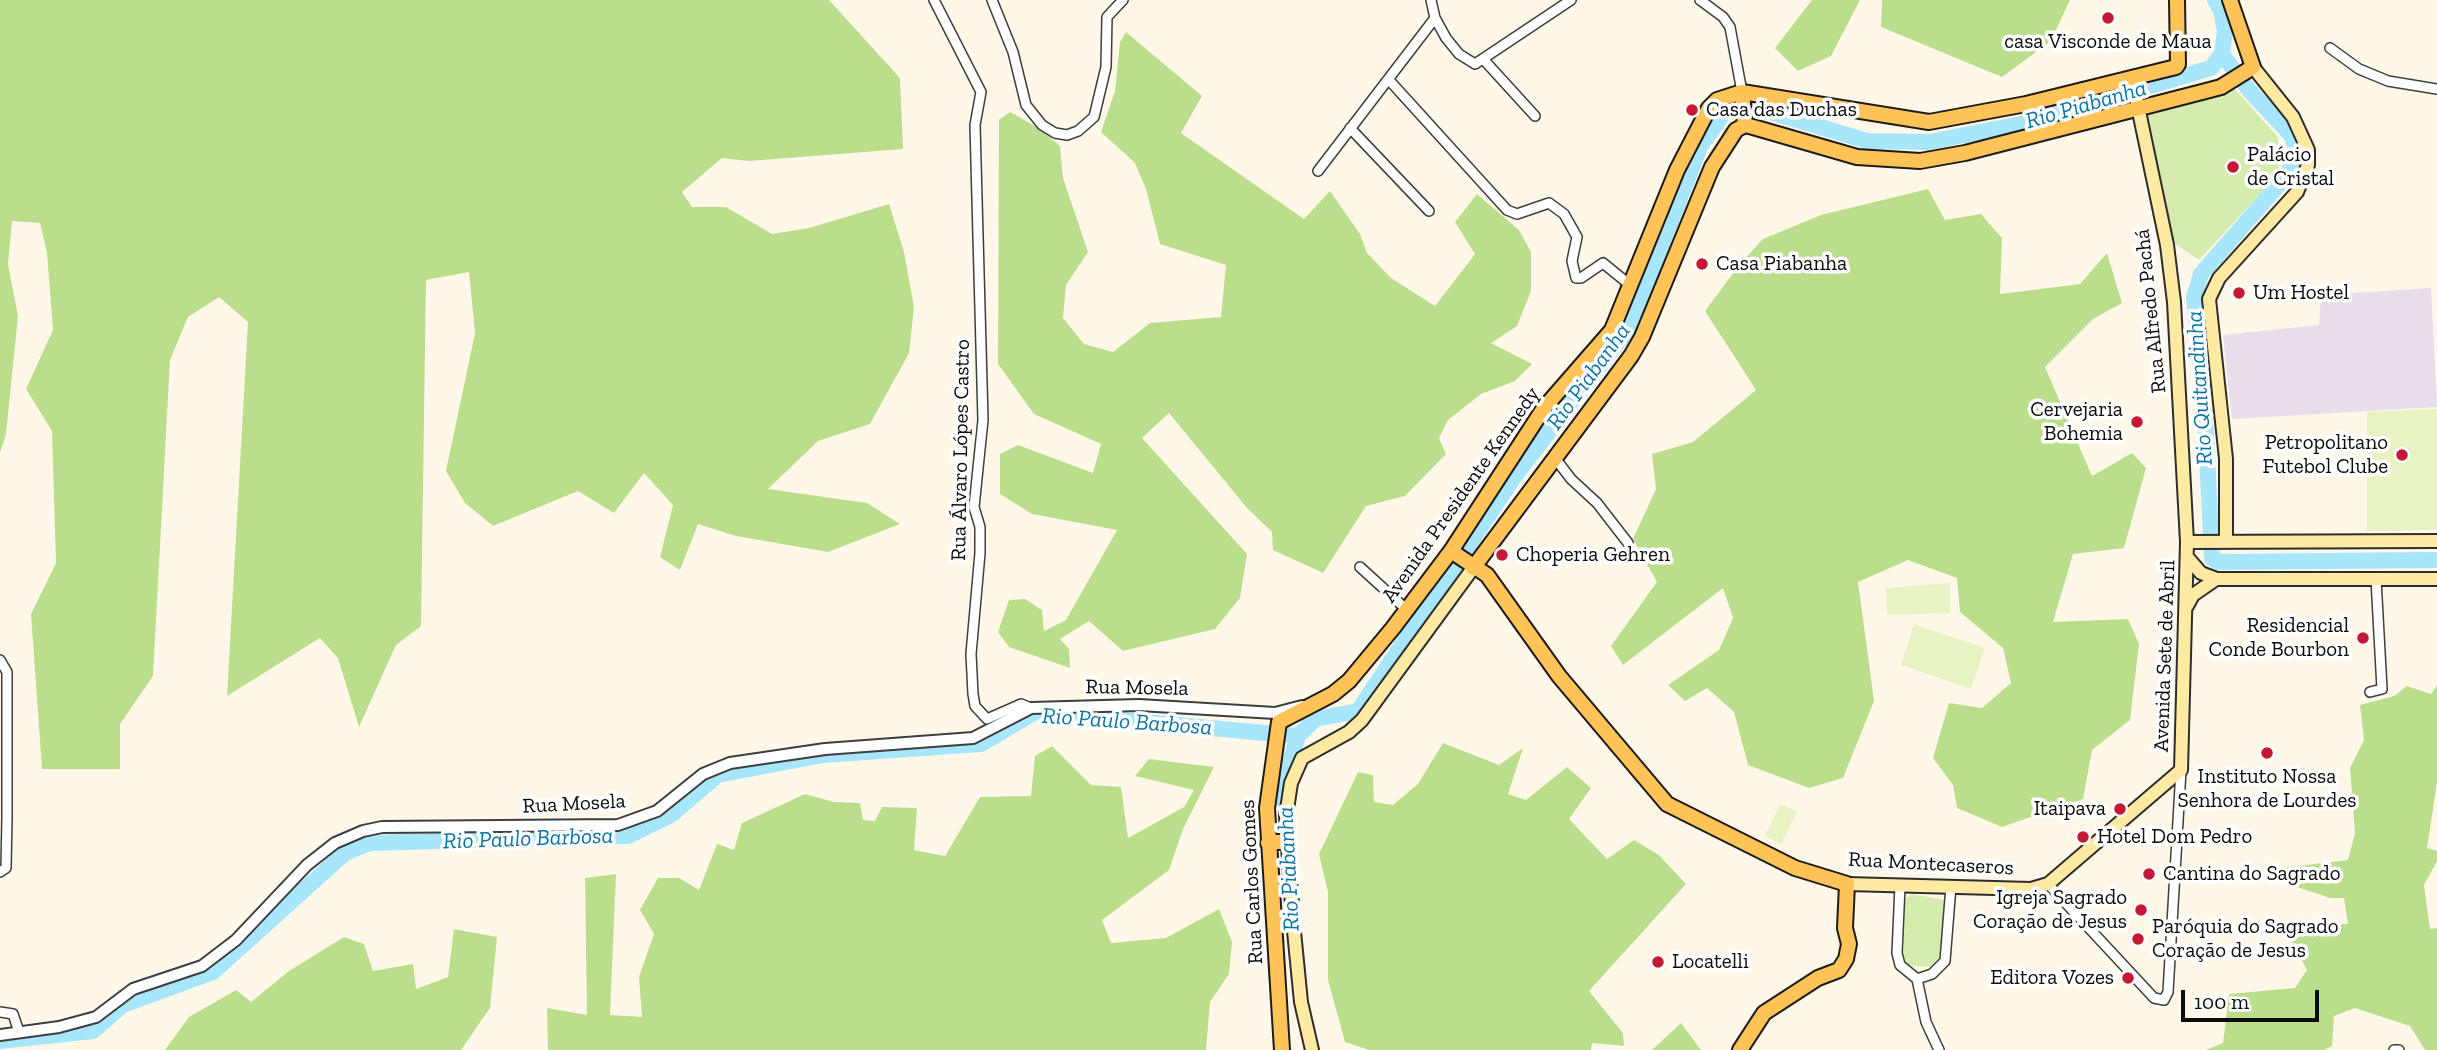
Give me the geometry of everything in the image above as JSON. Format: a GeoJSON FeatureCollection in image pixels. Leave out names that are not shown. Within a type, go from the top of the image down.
{"type":"FeatureCollection","features":[{"type":"Feature","properties":{"kind":"main road"},"geometry":{"type":"LineString","coordinates":[[1745,125],[1742,92],[1929,122],[2026,104],[2176,68],[2177,0]]}},
{"type":"Feature","properties":{"kind":"main road"},"geometry":{"type":"LineString","coordinates":[[2225,541],[2226,459],[2208,299],[2219,278],[2297,192],[2308,165],[2308,149],[2293,117],[2250,69],[2230,0]]}},
{"type":"Feature","properties":{"kind":"main road"},"geometry":{"type":"LineString","coordinates":[[1745,125],[1857,157],[1920,161],[1976,150],[2138,105],[2221,87],[2250,69]]}},
{"type":"Feature","properties":{"kind":"main road","name":"Rua Alfredo Pachá"},"geometry":{"type":"LineString","coordinates":[[2132,80],[2171,273],[2192,542]]}},
{"type":"Feature","properties":{"kind":"main road","name":"Avenida Presidente Kennedy"},"geometry":{"type":"LineString","coordinates":[[1277,717],[1333,694],[1349,681],[1451,551],[1544,408],[1612,330],[1699,122],[1717,100],[1742,92]]}},
{"type":"Feature","properties":{"kind":"main road"},"geometry":{"type":"LineString","coordinates":[[1312,1050],[1301,1002],[1286,816],[1291,783],[1302,758],[1349,732],[1362,720],[1631,356],[1642,337],[1712,167],[1726,140],[1745,125]]}},
{"type":"Feature","properties":{"kind":"main road"},"geometry":{"type":"LineString","coordinates":[[2192,542],[2437,541]]}},
{"type":"Feature","properties":{"kind":"main road","name":"Avenida Sete de Abril"},"geometry":{"type":"LineString","coordinates":[[2181,770],[2187,557],[2192,542]]}},
{"type":"Feature","properties":{"kind":"main road","name":"Rua Montecaseros"},"geometry":{"type":"LineString","coordinates":[[1451,551],[1487,575],[1559,676],[1667,804],[1795,869],[1847,884],[2031,889],[2049,884]]}},
{"type":"Feature","properties":{"kind":"main road"},"geometry":{"type":"LineString","coordinates":[[2187,557],[2201,573],[2217,579],[2437,579]]}},
{"type":"Feature","properties":{"kind":"main road"},"geometry":{"type":"LineString","coordinates":[[2186,606],[2193,595],[2217,579]]}},
{"type":"Feature","properties":{"kind":"main road","name":"Rua Carlos Gomes"},"geometry":{"type":"LineString","coordinates":[[1277,717],[1268,783],[1268,843],[1281,996],[1282,1050]]}},
{"type":"Feature","properties":{"kind":"main road"},"geometry":{"type":"LineString","coordinates":[[2049,884],[2181,770]]}},
{"type":"Feature","properties":{"kind":"main road"},"geometry":{"type":"LineString","coordinates":[[1268,843],[1288,841]]}},
{"type":"Feature","properties":{"kind":"main road"},"geometry":{"type":"LineString","coordinates":[[1740,1050],[1752,1026],[1764,1013],[1818,978],[1839,970],[1846,959],[1849,944],[1845,928],[1847,884]]}},
{"type":"Feature","properties":{"kind":"street","name":"Rua Álvaro Lópes Castro"},"geometry":{"type":"LineString","coordinates":[[934,0],[961,48],[981,92],[975,125],[983,420],[974,507],[980,540],[971,654],[973,694],[975,706],[987,719],[1021,704],[1031,708]]}},
{"type":"Feature","properties":{"kind":"street"},"geometry":{"type":"LineString","coordinates":[[992,0],[1013,52],[1026,105],[1042,125],[1055,133],[1067,135],[1078,131],[1094,117],[1106,67],[1107,17],[1123,0]]}},
{"type":"Feature","properties":{"kind":"street"},"geometry":{"type":"LineString","coordinates":[[1431,0],[1435,18],[1446,38],[1469,62],[1475,64],[1570,0]]}},
{"type":"Feature","properties":{"kind":"street"},"geometry":{"type":"LineString","coordinates":[[1700,0],[1730,27],[1742,92]]}},
{"type":"Feature","properties":{"kind":"street"},"geometry":{"type":"LineString","coordinates":[[1318,170],[1435,18]]}},
{"type":"Feature","properties":{"kind":"street"},"geometry":{"type":"LineString","coordinates":[[2330,48],[2359,69],[2388,81],[2437,89]]}},
{"type":"Feature","properties":{"kind":"street"},"geometry":{"type":"LineString","coordinates":[[1484,60],[1535,116]]}},
{"type":"Feature","properties":{"kind":"street"},"geometry":{"type":"LineString","coordinates":[[1389,80],[1507,210],[1517,214],[1549,203],[1564,214],[1577,237],[1572,261],[1576,278],[1581,278],[1603,263],[1630,285]]}},
{"type":"Feature","properties":{"kind":"street"},"geometry":{"type":"LineString","coordinates":[[1350,128],[1429,211]]}},
{"type":"Feature","properties":{"kind":"street"},"geometry":{"type":"LineString","coordinates":[[1555,458],[1571,480],[1597,503],[1628,543]]}},
{"type":"Feature","properties":{"kind":"street"},"geometry":{"type":"LineString","coordinates":[[1360,566],[1406,609]]}},
{"type":"Feature","properties":{"kind":"street"},"geometry":{"type":"LineString","coordinates":[[2370,692],[2382,689],[2376,579]]}},
{"type":"Feature","properties":{"kind":"street"},"geometry":{"type":"LineString","coordinates":[[0,660],[7,672],[7,817],[6,867],[0,872]]}},
{"type":"Feature","properties":{"kind":"street","name":"Rua Mosela"},"geometry":{"type":"LineString","coordinates":[[0,1035],[96,1017],[133,989],[202,966],[236,940],[307,865],[335,843],[363,831],[382,827],[618,825],[657,811],[704,774],[730,763],[825,749],[973,737],[1031,708],[1139,705],[1277,717]]}},
{"type":"Feature","properties":{"kind":"street"},"geometry":{"type":"LineString","coordinates":[[2049,884],[2154,998],[2161,1002],[2168,992],[2181,770]]}},
{"type":"Feature","properties":{"kind":"street"},"geometry":{"type":"LineString","coordinates":[[1900,886],[1897,953],[1900,965],[1917,979],[1926,1022],[1939,1050]]}},
{"type":"Feature","properties":{"kind":"street"},"geometry":{"type":"LineString","coordinates":[[1917,979],[1932,974],[1945,961],[1951,886]]}},
{"type":"Feature","properties":{"kind":"street"},"geometry":{"type":"LineString","coordinates":[[0,1012],[13,1014],[19,1032]]}},
{"type":"Feature","properties":{"kind":"shaded area"},"geometry":{"type":"Polygon","coordinates":[[[2431,288],[2437,407],[2232,419],[2223,335],[2319,325],[2321,295],[2431,288]]]}},
{"type":"Feature","properties":{"kind":"green space"},"geometry":{"type":"Polygon","coordinates":[[[0,0],[829,0],[900,78],[903,149],[749,161],[722,158],[682,192],[692,207],[726,207],[772,234],[809,228],[889,204],[904,252],[914,307],[909,353],[870,424],[818,441],[768,489],[867,503],[900,524],[828,552],[736,536],[698,524],[680,570],[660,557],[673,505],[644,473],[614,513],[578,491],[493,526],[465,503],[446,471],[475,333],[469,272],[426,280],[421,626],[396,645],[359,727],[338,658],[320,638],[227,696],[248,322],[219,297],[188,317],[170,360],[153,676],[120,724],[120,769],[42,769],[31,614],[56,563],[52,431],[26,389],[53,330],[47,253],[40,223],[12,221],[8,264],[18,316],[6,434],[0,453],[0,0]]]}},
{"type":"Feature","properties":{"kind":"green space"},"geometry":{"type":"Polygon","coordinates":[[[1812,0],[1860,0],[1831,56],[1798,71],[1775,48],[1812,0]]]}},
{"type":"Feature","properties":{"kind":"green space"},"geometry":{"type":"Polygon","coordinates":[[[1882,0],[2070,0],[2051,41],[2002,77],[1881,27],[1882,0]]]}},
{"type":"Feature","properties":{"kind":"green space"},"geometry":{"type":"Polygon","coordinates":[[[1126,32],[1202,96],[1181,133],[1304,219],[1330,191],[1360,234],[1367,253],[1391,278],[1435,306],[1475,254],[1455,222],[1477,194],[1519,230],[1531,252],[1531,291],[1517,326],[1491,343],[1532,364],[1515,381],[1481,394],[1448,420],[1439,438],[1446,454],[1405,496],[1366,506],[1323,573],[1273,550],[1272,532],[1247,508],[1169,413],[1142,438],[1247,554],[1240,598],[1215,629],[1123,651],[1089,621],[1060,639],[1069,649],[1070,668],[1009,647],[998,632],[1009,600],[1025,599],[1042,610],[1044,631],[1066,620],[1117,530],[1032,514],[1000,494],[1000,454],[1018,445],[1093,473],[1101,444],[1034,414],[998,364],[999,120],[1010,112],[1040,129],[1060,146],[1063,178],[1088,252],[1066,285],[1063,318],[1084,344],[1113,352],[1150,323],[1221,317],[1226,265],[1160,244],[1146,189],[1135,163],[1101,132],[1115,91],[1120,42],[1126,32]]]}},
{"type":"Feature","properties":{"kind":"green space"},"geometry":{"type":"Polygon","coordinates":[[[2232,86],[2278,137],[2280,165],[2274,179],[2199,260],[2171,241],[2146,111],[2232,86]]]}},
{"type":"Feature","properties":{"kind":"green space"},"geometry":{"type":"Polygon","coordinates":[[[1928,189],[1945,220],[1981,214],[2002,238],[2000,294],[2080,284],[2107,253],[2122,303],[2093,319],[2045,367],[2092,476],[2132,453],[2146,468],[2124,548],[2073,554],[2053,622],[2128,619],[2139,644],[2130,720],[2092,750],[2083,799],[2002,827],[1957,808],[1953,785],[1933,758],[1949,703],[1982,708],[2011,683],[2003,648],[1960,612],[1957,578],[1908,560],[1858,582],[1874,701],[1843,778],[1809,788],[1748,765],[1734,712],[1707,688],[1685,701],[1668,685],[1719,650],[1733,618],[1723,588],[1623,665],[1611,646],[1657,582],[1633,539],[1656,489],[1652,454],[1693,442],[1756,390],[1705,311],[1740,264],[1763,239],[1821,215],[1928,189]]]}},
{"type":"Feature","properties":{"kind":"green space","name":"Petropolitano Futebol Clube"},"geometry":{"type":"Polygon","coordinates":[[[2437,409],[2437,530],[2367,531],[2367,412],[2437,409]]]}},
{"type":"Feature","properties":{"kind":"green space"},"geometry":{"type":"Polygon","coordinates":[[[1950,583],[1950,613],[1887,615],[1886,588],[1950,583]]]}},
{"type":"Feature","properties":{"kind":"green space"},"geometry":{"type":"Polygon","coordinates":[[[1914,624],[1985,648],[1971,689],[1901,665],[1914,624]]]}},
{"type":"Feature","properties":{"kind":"green space"},"geometry":{"type":"Polygon","coordinates":[[[2437,685],[2437,782],[2427,848],[2437,851],[2437,861],[2424,885],[2430,929],[2437,928],[2437,1050],[2425,1050],[2410,1026],[2355,1008],[2334,1016],[2332,1046],[2324,1050],[2206,1050],[2223,1043],[2229,994],[2295,988],[2307,970],[2289,937],[2304,924],[2348,924],[2344,898],[2330,898],[2288,884],[2273,869],[2348,860],[2355,833],[2350,768],[2364,740],[2360,705],[2394,696],[2407,686],[2431,694],[2437,685]]]}},
{"type":"Feature","properties":{"kind":"green space"},"geometry":{"type":"Polygon","coordinates":[[[1443,743],[1499,765],[1523,748],[1508,794],[1526,800],[1567,767],[1591,788],[1569,819],[1607,859],[1634,840],[1659,855],[1686,884],[1589,991],[1623,1033],[1624,1046],[1592,1043],[1591,1050],[1369,1050],[1345,1042],[1328,980],[1328,892],[1319,854],[1358,772],[1373,775],[1374,802],[1393,805],[1418,784],[1443,743]]]}},
{"type":"Feature","properties":{"kind":"green space"},"geometry":{"type":"Polygon","coordinates":[[[1052,746],[1091,785],[1121,787],[1128,838],[1184,807],[1194,790],[1135,776],[1149,759],[1214,767],[1183,829],[1169,870],[1102,920],[1111,943],[1166,938],[1219,909],[1232,942],[1229,974],[1210,1002],[1206,1050],[548,1050],[547,1008],[587,1015],[585,878],[616,874],[610,1015],[642,1017],[639,977],[654,934],[640,910],[658,878],[679,878],[699,890],[717,844],[734,850],[742,823],[805,794],[834,802],[860,803],[863,820],[875,821],[882,807],[917,808],[914,850],[945,856],[980,797],[1031,796],[1035,756],[1052,746]]]}},
{"type":"Feature","properties":{"kind":"green space"},"geometry":{"type":"Polygon","coordinates":[[[1780,804],[1797,812],[1781,844],[1765,836],[1780,804]]]}},
{"type":"Feature","properties":{"kind":"green space"},"geometry":{"type":"Polygon","coordinates":[[[1912,894],[1945,900],[1947,913],[1941,958],[1935,967],[1908,966],[1903,961],[1905,899],[1912,894]]]}},
{"type":"Feature","properties":{"kind":"green space"},"geometry":{"type":"Polygon","coordinates":[[[454,929],[497,937],[490,1008],[461,1050],[165,1050],[189,1017],[236,990],[251,1002],[289,971],[344,937],[364,944],[373,971],[413,964],[416,989],[448,977],[454,929]]]}},
{"type":"Feature","properties":{"kind":"green space"},"geometry":{"type":"Polygon","coordinates":[[[1681,1023],[1701,1050],[1652,1050],[1681,1023]]]}},
{"type":"Feature","properties":{"kind":"waterway","name":"Rio Piabanha"},"geometry":{"type":"LineString","coordinates":[[1283,800],[1286,776],[1298,736],[1315,719],[1358,711],[1514,477],[1629,328],[1700,147],[1724,113],[1737,107],[1754,107],[1867,141],[1929,142],[2021,124],[2211,68],[2222,54],[2225,31],[2221,11],[2215,0]]}},
{"type":"Feature","properties":{"kind":"waterway","name":"Rio Quitandinha"},"geometry":{"type":"LineString","coordinates":[[2222,54],[2249,90],[2292,136],[2297,153],[2287,175],[2201,274],[2194,297],[2205,415],[2212,558],[2218,562],[2437,560]]}},
{"type":"Feature","properties":{"kind":"waterway","name":"Rio Paulo Barbosa"},"geometry":{"type":"LineString","coordinates":[[0,1041],[93,1031],[123,1005],[213,972],[345,853],[369,843],[628,836],[671,815],[718,775],[823,755],[981,744],[1035,712],[1298,736]]}},
{"type":"Feature","properties":{"kind":"place","name":"casa Visconde de Maua"},"geometry":{"type":"Point","coordinates":[2108,18]}},
{"type":"Feature","properties":{"kind":"place","name":"Casa das Duchas"},"geometry":{"type":"Point","coordinates":[1692,110]}},
{"type":"Feature","properties":{"kind":"place","name":"Palácio de Cristal"},"geometry":{"type":"Point","coordinates":[2233,167]}},
{"type":"Feature","properties":{"kind":"place","name":"Casa Piabanha"},"geometry":{"type":"Point","coordinates":[1702,264]}},
{"type":"Feature","properties":{"kind":"place","name":"Um Hostel"},"geometry":{"type":"Point","coordinates":[2239,293]}},
{"type":"Feature","properties":{"kind":"place","name":"Cervejaria Bohemia"},"geometry":{"type":"Point","coordinates":[2137,422]}},
{"type":"Feature","properties":{"kind":"place","name":"Petropolitano Futebol Clube"},"geometry":{"type":"Point","coordinates":[2402,455]}},
{"type":"Feature","properties":{"kind":"place","name":"Choperia Gehren"},"geometry":{"type":"Point","coordinates":[1502,555]}},
{"type":"Feature","properties":{"kind":"place","name":"Residencial Conde Bourbon"},"geometry":{"type":"Point","coordinates":[2363,638]}},
{"type":"Feature","properties":{"kind":"place","name":"Instituto Nossa Senhora de Lourdes"},"geometry":{"type":"Point","coordinates":[2267,753]}},
{"type":"Feature","properties":{"kind":"place","name":"Itaipava"},"geometry":{"type":"Point","coordinates":[2120,809]}},
{"type":"Feature","properties":{"kind":"place","name":"Hotel Dom Pedro"},"geometry":{"type":"Point","coordinates":[2083,837]}},
{"type":"Feature","properties":{"kind":"place","name":"Cantina do Sagrado"},"geometry":{"type":"Point","coordinates":[2149,874]}},
{"type":"Feature","properties":{"kind":"place","name":"Igreja Sagrado Coração de Jesus"},"geometry":{"type":"Point","coordinates":[2141,910]}},
{"type":"Feature","properties":{"kind":"place","name":"Paróquia do Sagrado Coração de Jesus"},"geometry":{"type":"Point","coordinates":[2138,939]}},
{"type":"Feature","properties":{"kind":"place","name":"Locatelli"},"geometry":{"type":"Point","coordinates":[1658,962]}},
{"type":"Feature","properties":{"kind":"place","name":"Editora Vozes"},"geometry":{"type":"Point","coordinates":[2128,978]}}]}
